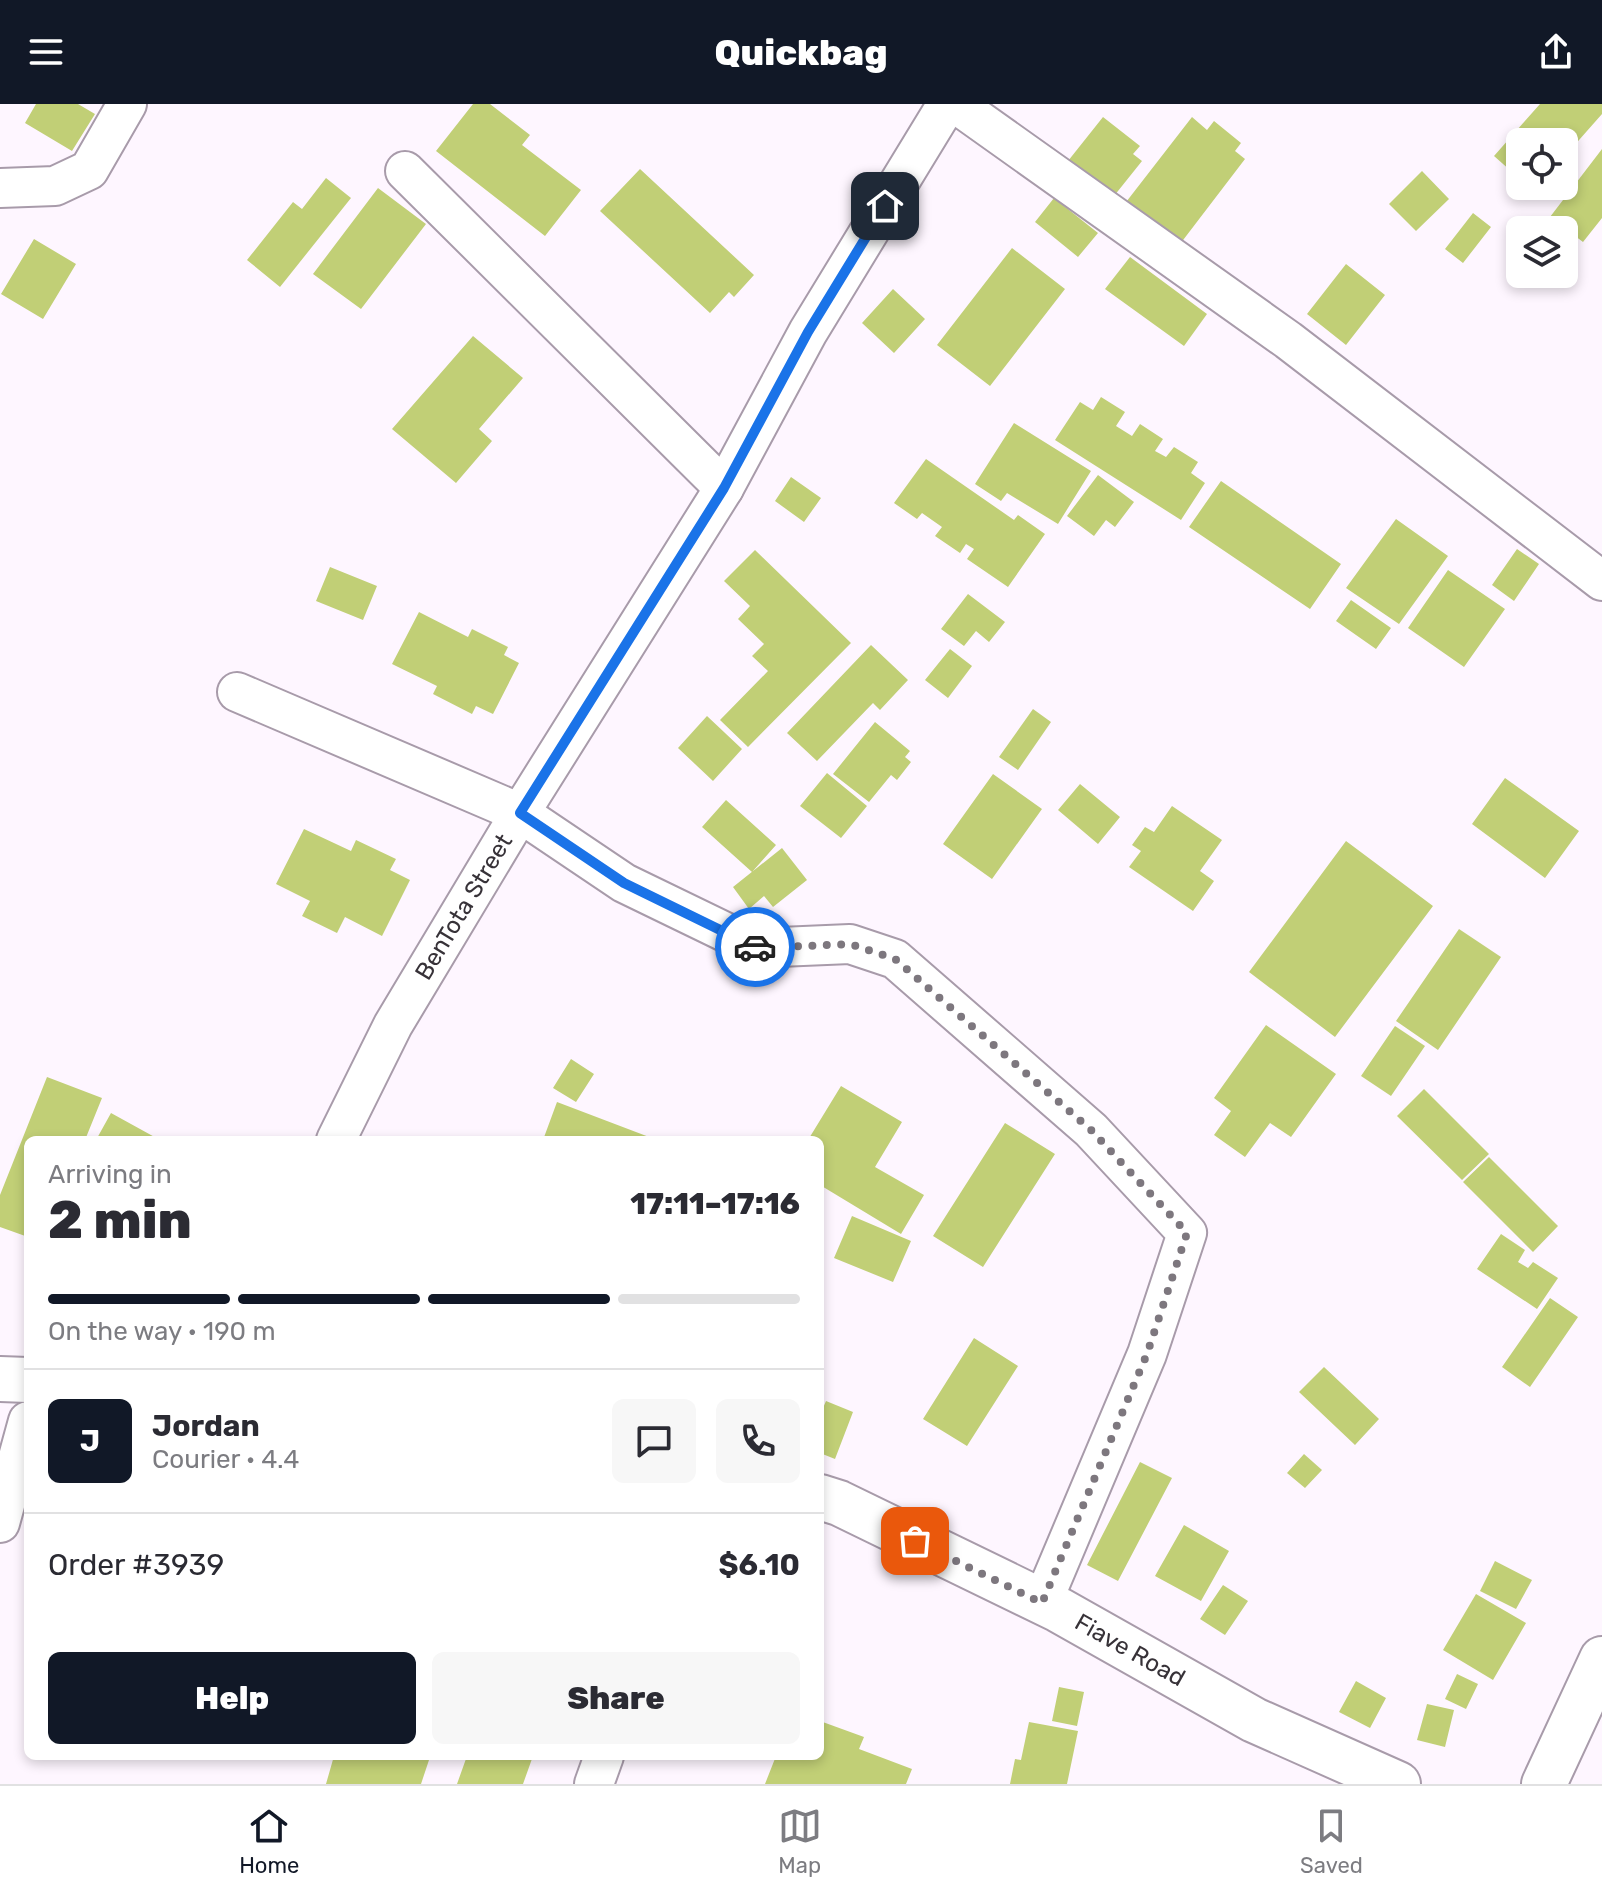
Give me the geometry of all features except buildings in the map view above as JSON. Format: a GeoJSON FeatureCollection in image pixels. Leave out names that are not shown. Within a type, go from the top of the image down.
{"type":"FeatureCollection","features":[{"type":"Feature","properties":{"kind":"street"},"geometry":{"type":"LineString","coordinates":[[0,188],[55,186],[89,170],[127,104]]}},
{"type":"Feature","properties":{"kind":"street","name":"BenTota Street"},"geometry":{"type":"LineString","coordinates":[[338,1136],[393,1025],[520,813],[724,488],[808,332],[947,104]]}},
{"type":"Feature","properties":{"kind":"street"},"geometry":{"type":"LineString","coordinates":[[956,104],[1288,340],[1602,581]]}},
{"type":"Feature","properties":{"kind":"street"},"geometry":{"type":"LineString","coordinates":[[405,171],[724,488]]}},
{"type":"Feature","properties":{"kind":"street"},"geometry":{"type":"LineString","coordinates":[[237,692],[520,813],[624,883],[758,948],[850,944],[895,959],[1091,1130],[1187,1233],[1147,1354],[1042,1603]]}},
{"type":"Feature","properties":{"kind":"street"},"geometry":{"type":"LineString","coordinates":[[0,1379],[24,1380]]}},
{"type":"Feature","properties":{"kind":"street"},"geometry":{"type":"LineString","coordinates":[[0,1523],[24,1436]]}},
{"type":"Feature","properties":{"kind":"street","name":"Fiave Road"},"geometry":{"type":"LineString","coordinates":[[824,1498],[1059,1610],[1254,1720],[1398,1784]]}},
{"type":"Feature","properties":{"kind":"street"},"geometry":{"type":"LineString","coordinates":[[1544,1784],[1602,1659]]}},
{"type":"Feature","properties":{"kind":"street"},"geometry":{"type":"LineString","coordinates":[[594,1784],[603,1760]]}},
{"type":"Feature","properties":{"kind":"way so far"},"geometry":{"type":"LineString","coordinates":[[755,947],[850,944],[895,959],[1091,1130],[1187,1233],[1147,1354],[1042,1603],[915,1541]]}},
{"type":"Feature","properties":{"kind":"route"},"geometry":{"type":"LineString","coordinates":[[755,947],[624,883],[520,813],[724,488],[808,332],[885,206]]}}]}
